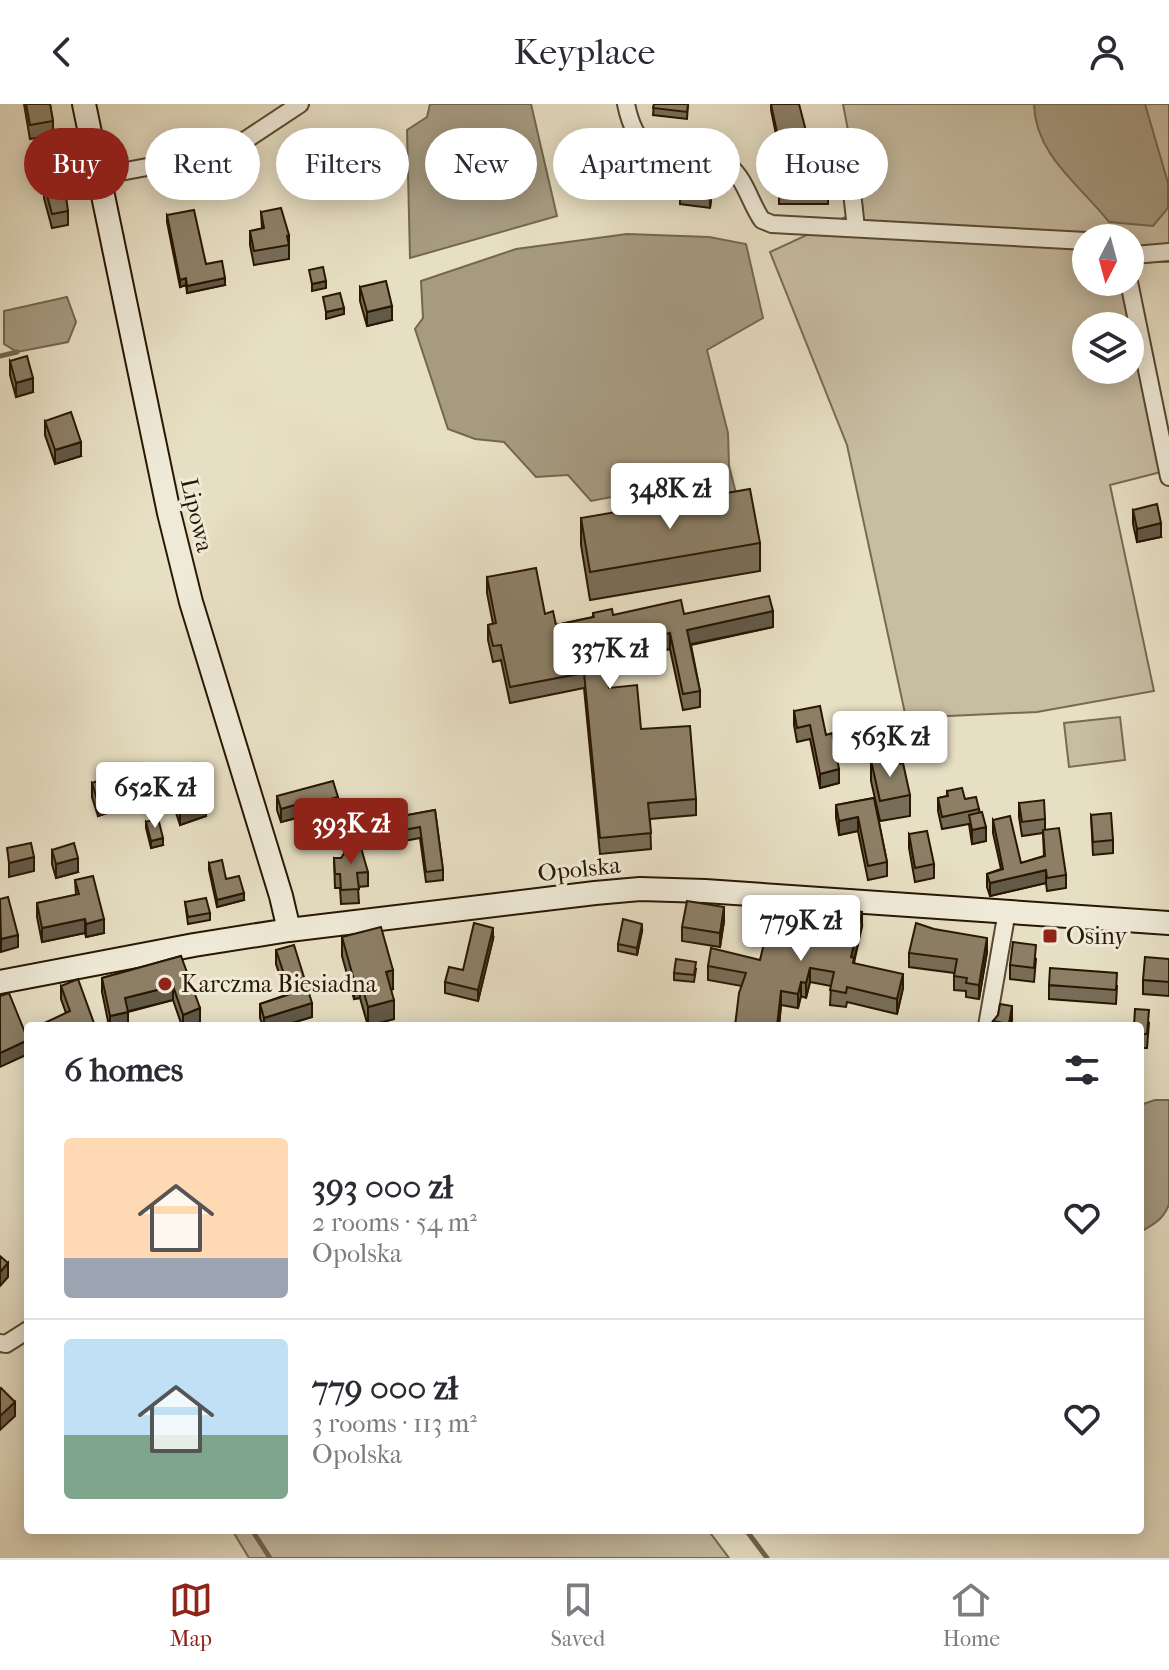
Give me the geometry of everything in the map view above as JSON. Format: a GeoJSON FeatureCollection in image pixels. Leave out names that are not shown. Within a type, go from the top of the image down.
{"type":"FeatureCollection","features":[{"type":"Feature","properties":{"kind":"street","name":"Lipowa"},"geometry":{"type":"LineString","coordinates":[[84,104],[89,128]]}},
{"type":"Feature","properties":{"kind":"street"},"geometry":{"type":"LineString","coordinates":[[129,170],[211,155],[235,147],[300,104]]}},
{"type":"Feature","properties":{"kind":"street"},"geometry":{"type":"LineString","coordinates":[[626,104],[636,136],[646,146],[662,152],[713,158],[728,165],[762,220],[772,224],[1072,240]]}},
{"type":"Feature","properties":{"kind":"street","name":"Lipowa"},"geometry":{"type":"LineString","coordinates":[[104,200],[188,587],[289,930]]}},
{"type":"Feature","properties":{"kind":"street"},"geometry":{"type":"LineString","coordinates":[[853,200],[856,228]]}},
{"type":"Feature","properties":{"kind":"street"},"geometry":{"type":"LineString","coordinates":[[1144,253],[1169,252]]}},
{"type":"Feature","properties":{"kind":"street"},"geometry":{"type":"LineString","coordinates":[[1132,296],[1169,477]]}},
{"type":"Feature","properties":{"kind":"street","name":"Opolska"},"geometry":{"type":"LineString","coordinates":[[0,982],[289,930],[640,889],[1169,923]]}},
{"type":"Feature","properties":{"kind":"street"},"geometry":{"type":"LineString","coordinates":[[988,1022],[1007,911]]}},
{"type":"Feature","properties":{"kind":"street"},"geometry":{"type":"LineString","coordinates":[[0,1343],[6,1344],[24,1333]]}},
{"type":"Feature","properties":{"kind":"shaded area"},"geometry":{"type":"Polygon","coordinates":[[[430,104],[531,104],[537,128],[425,128],[425,200],[537,200],[537,130],[557,216],[410,258],[409,129],[427,117],[430,104]]]}},
{"type":"Feature","properties":{"kind":"shaded area"},"geometry":{"type":"Polygon","coordinates":[[[843,104],[1169,104],[1169,262],[1144,261],[1144,224],[1072,224],[1072,296],[1125,296],[1128,312],[1072,312],[1072,384],[1143,384],[1161,472],[1110,485],[1154,691],[1037,712],[906,718],[847,445],[770,252],[863,209],[861,200],[888,200],[888,128],[848,128],[843,104]]]}},
{"type":"Feature","properties":{"kind":"shaded area"},"geometry":{"type":"Polygon","coordinates":[[[1034,104],[1145,104],[1168,183],[1168,208],[1153,226],[1109,222],[1061,168],[1042,139],[1034,104]]]}},
{"type":"Feature","properties":{"kind":"shaded area"},"geometry":{"type":"Polygon","coordinates":[[[627,234],[709,237],[746,244],[763,318],[707,350],[728,433],[729,466],[736,493],[719,498],[708,485],[686,482],[680,490],[685,508],[666,513],[637,492],[591,501],[568,475],[536,477],[504,442],[475,439],[448,429],[415,329],[423,318],[421,281],[516,249],[627,234]]]}},
{"type":"Feature","properties":{"kind":"shaded area"},"geometry":{"type":"Polygon","coordinates":[[[67,297],[76,322],[68,342],[17,352],[4,344],[4,311],[67,297]]]}},
{"type":"Feature","properties":{"kind":"shaded area"},"geometry":{"type":"Polygon","coordinates":[[[1120,717],[1125,760],[1069,767],[1064,723],[1120,717]]]}},
{"type":"Feature","properties":{"kind":"shaded area"},"geometry":{"type":"Polygon","coordinates":[[[1169,1100],[1169,1204],[1161,1218],[1144,1230],[1144,1104],[1169,1100]]]}},
{"type":"Feature","properties":{"kind":"shaded area"},"geometry":{"type":"Polygon","coordinates":[[[234,1534],[711,1534],[729,1558],[249,1558],[234,1534]]]}},
{"type":"Feature","properties":{"kind":"building"},"geometry":{"type":"Polygon","coordinates":[[[26,104],[50,104],[53,121],[30,125],[26,104]]]}},
{"type":"Feature","properties":{"kind":"building"},"geometry":{"type":"Polygon","coordinates":[[[654,104],[688,104],[687,112],[653,108],[654,104]]]}},
{"type":"Feature","properties":{"kind":"building"},"geometry":{"type":"Polygon","coordinates":[[[771,104],[799,104],[805,128],[776,128],[771,104]]]}},
{"type":"Feature","properties":{"kind":"building"},"geometry":{"type":"Polygon","coordinates":[[[48,200],[67,200],[68,211],[52,214],[48,200]]]}},
{"type":"Feature","properties":{"kind":"building"},"geometry":{"type":"Polygon","coordinates":[[[281,208],[289,245],[254,251],[250,231],[264,228],[261,212],[281,208]]]}},
{"type":"Feature","properties":{"kind":"building"},"geometry":{"type":"Polygon","coordinates":[[[194,210],[206,264],[222,261],[225,278],[187,286],[186,278],[180,280],[167,215],[194,210]]]}},
{"type":"Feature","properties":{"kind":"building"},"geometry":{"type":"Polygon","coordinates":[[[323,267],[326,281],[312,284],[309,270],[323,267]]]}},
{"type":"Feature","properties":{"kind":"building"},"geometry":{"type":"Polygon","coordinates":[[[386,281],[392,306],[367,312],[360,287],[386,281]]]}},
{"type":"Feature","properties":{"kind":"building"},"geometry":{"type":"Polygon","coordinates":[[[340,293],[344,308],[326,312],[323,297],[340,293]]]}},
{"type":"Feature","properties":{"kind":"building"},"geometry":{"type":"Polygon","coordinates":[[[27,356],[33,378],[16,383],[10,361],[27,356]]]}},
{"type":"Feature","properties":{"kind":"building"},"geometry":{"type":"Polygon","coordinates":[[[71,412],[81,442],[55,450],[45,421],[71,412]]]}},
{"type":"Feature","properties":{"kind":"building"},"geometry":{"type":"Polygon","coordinates":[[[750,489],[760,543],[590,572],[581,518],[750,489]]]}},
{"type":"Feature","properties":{"kind":"building"},"geometry":{"type":"Polygon","coordinates":[[[1157,504],[1161,523],[1137,529],[1133,510],[1157,504]]]}},
{"type":"Feature","properties":{"kind":"building"},"geometry":{"type":"Polygon","coordinates":[[[536,568],[545,614],[553,611],[556,625],[594,617],[593,613],[612,609],[613,615],[681,600],[684,614],[769,596],[773,611],[687,630],[700,691],[683,694],[670,633],[601,647],[609,688],[637,685],[641,729],[690,726],[696,799],[648,803],[651,833],[600,838],[584,673],[510,687],[501,645],[493,646],[488,625],[496,623],[487,577],[536,568]]]}},
{"type":"Feature","properties":{"kind":"building"},"geometry":{"type":"Polygon","coordinates":[[[820,706],[826,735],[832,733],[839,769],[820,774],[810,725],[797,728],[794,711],[820,706]]]}},
{"type":"Feature","properties":{"kind":"building"},"geometry":{"type":"Polygon","coordinates":[[[890,756],[892,765],[903,763],[910,795],[880,801],[871,760],[890,756]]]}},
{"type":"Feature","properties":{"kind":"building"},"geometry":{"type":"Polygon","coordinates":[[[186,771],[188,776],[196,774],[206,803],[180,811],[169,777],[186,771]]]}},
{"type":"Feature","properties":{"kind":"building"},"geometry":{"type":"Polygon","coordinates":[[[113,776],[119,795],[98,802],[92,783],[113,776]]]}},
{"type":"Feature","properties":{"kind":"building"},"geometry":{"type":"Polygon","coordinates":[[[333,781],[338,797],[281,809],[277,796],[333,781]]]}},
{"type":"Feature","properties":{"kind":"building"},"geometry":{"type":"Polygon","coordinates":[[[962,788],[965,799],[976,797],[979,809],[942,817],[938,798],[948,796],[947,791],[962,788]]]}},
{"type":"Feature","properties":{"kind":"building"},"geometry":{"type":"Polygon","coordinates":[[[874,798],[887,862],[868,866],[858,817],[839,821],[836,805],[874,798]]]}},
{"type":"Feature","properties":{"kind":"building"},"geometry":{"type":"Polygon","coordinates":[[[1044,800],[1045,819],[1022,822],[1019,803],[1044,800]]]}},
{"type":"Feature","properties":{"kind":"building"},"geometry":{"type":"Polygon","coordinates":[[[435,810],[443,870],[426,872],[420,827],[404,830],[402,816],[435,810]]]}},
{"type":"Feature","properties":{"kind":"building"},"geometry":{"type":"Polygon","coordinates":[[[982,812],[986,827],[972,830],[969,815],[982,812]]]}},
{"type":"Feature","properties":{"kind":"building"},"geometry":{"type":"Polygon","coordinates":[[[1111,813],[1113,840],[1093,842],[1091,815],[1111,813]]]}},
{"type":"Feature","properties":{"kind":"building"},"geometry":{"type":"Polygon","coordinates":[[[1010,816],[1021,863],[1045,856],[1043,830],[1059,828],[1066,875],[1047,878],[1046,870],[990,883],[987,874],[1003,869],[993,820],[1010,816]]]}},
{"type":"Feature","properties":{"kind":"building"},"geometry":{"type":"Polygon","coordinates":[[[158,818],[163,838],[151,841],[146,822],[158,818]]]}},
{"type":"Feature","properties":{"kind":"building"},"geometry":{"type":"Polygon","coordinates":[[[927,831],[934,864],[915,868],[909,834],[927,831]]]}},
{"type":"Feature","properties":{"kind":"building"},"geometry":{"type":"Polygon","coordinates":[[[357,834],[368,872],[357,873],[359,889],[341,890],[340,874],[335,874],[334,858],[341,858],[357,834]]]}},
{"type":"Feature","properties":{"kind":"building"},"geometry":{"type":"Polygon","coordinates":[[[31,843],[34,857],[9,863],[7,848],[31,843]]]}},
{"type":"Feature","properties":{"kind":"building"},"geometry":{"type":"Polygon","coordinates":[[[74,843],[78,858],[56,864],[52,850],[74,843]]]}},
{"type":"Feature","properties":{"kind":"building"},"geometry":{"type":"Polygon","coordinates":[[[222,860],[226,879],[239,876],[244,893],[217,900],[209,863],[222,860]]]}},
{"type":"Feature","properties":{"kind":"building"},"geometry":{"type":"Polygon","coordinates":[[[93,876],[104,919],[86,924],[85,919],[42,928],[37,903],[79,894],[75,880],[93,876]]]}},
{"type":"Feature","properties":{"kind":"building"},"geometry":{"type":"Polygon","coordinates":[[[8,897],[18,935],[1,939],[0,899],[8,897]]]}},
{"type":"Feature","properties":{"kind":"building"},"geometry":{"type":"Polygon","coordinates":[[[206,898],[210,913],[188,917],[185,902],[206,898]]]}},
{"type":"Feature","properties":{"kind":"building"},"geometry":{"type":"Polygon","coordinates":[[[687,901],[724,907],[720,933],[682,927],[687,901]]]}},
{"type":"Feature","properties":{"kind":"building"},"geometry":{"type":"Polygon","coordinates":[[[773,906],[842,919],[845,908],[862,912],[851,957],[854,958],[853,963],[903,974],[897,999],[847,987],[846,993],[830,990],[834,972],[810,968],[806,983],[801,982],[798,994],[781,991],[777,1022],[735,1022],[739,993],[746,973],[708,966],[711,948],[760,960],[773,906]]]}},
{"type":"Feature","properties":{"kind":"building"},"geometry":{"type":"Polygon","coordinates":[[[623,919],[642,924],[637,948],[618,944],[623,919]]]}},
{"type":"Feature","properties":{"kind":"building"},"geometry":{"type":"Polygon","coordinates":[[[474,923],[493,928],[478,990],[445,982],[449,967],[463,970],[474,923]]]}},
{"type":"Feature","properties":{"kind":"building"},"geometry":{"type":"Polygon","coordinates":[[[916,923],[987,938],[979,985],[966,983],[967,978],[954,976],[957,959],[909,953],[916,923]]]}},
{"type":"Feature","properties":{"kind":"building"},"geometry":{"type":"Polygon","coordinates":[[[381,927],[393,970],[386,972],[394,1000],[368,1007],[360,979],[354,980],[342,937],[381,927]]]}},
{"type":"Feature","properties":{"kind":"building"},"geometry":{"type":"Polygon","coordinates":[[[1013,942],[1036,945],[1034,968],[1010,965],[1013,942]]]}},
{"type":"Feature","properties":{"kind":"building"},"geometry":{"type":"Polygon","coordinates":[[[294,945],[312,1003],[264,1018],[260,1004],[288,995],[286,990],[289,989],[276,950],[294,945]]]}},
{"type":"Feature","properties":{"kind":"building"},"geometry":{"type":"Polygon","coordinates":[[[181,956],[200,1008],[183,1015],[173,986],[125,998],[128,1012],[110,1016],[102,978],[181,956]]]}},
{"type":"Feature","properties":{"kind":"building"},"geometry":{"type":"Polygon","coordinates":[[[1145,957],[1169,959],[1169,982],[1143,980],[1145,957]]]}},
{"type":"Feature","properties":{"kind":"building"},"geometry":{"type":"Polygon","coordinates":[[[676,959],[696,962],[694,975],[674,973],[676,959]]]}},
{"type":"Feature","properties":{"kind":"building"},"geometry":{"type":"Polygon","coordinates":[[[1050,968],[1117,973],[1116,990],[1049,985],[1050,968]]]}},
{"type":"Feature","properties":{"kind":"building"},"geometry":{"type":"Polygon","coordinates":[[[78,979],[94,1022],[47,1022],[70,1011],[61,986],[78,979]]]}},
{"type":"Feature","properties":{"kind":"building"},"geometry":{"type":"Polygon","coordinates":[[[9,993],[24,1030],[24,1042],[0,1053],[0,996],[9,993]]]}},
{"type":"Feature","properties":{"kind":"building"},"geometry":{"type":"Polygon","coordinates":[[[1000,1004],[1012,1006],[1009,1022],[993,1021],[1000,1004]]]}},
{"type":"Feature","properties":{"kind":"building"},"geometry":{"type":"Polygon","coordinates":[[[1135,1009],[1149,1010],[1147,1034],[1144,1034],[1144,1022],[1134,1022],[1135,1009]]]}},
{"type":"Feature","properties":{"kind":"building"},"geometry":{"type":"Polygon","coordinates":[[[0,1256],[8,1263],[0,1272],[0,1256]]]}},
{"type":"Feature","properties":{"kind":"building"},"geometry":{"type":"Polygon","coordinates":[[[0,1389],[15,1402],[0,1416],[0,1389]]]}},
{"type":"Feature","properties":{"kind":"waterway"},"geometry":{"type":"LineString","coordinates":[[0,356],[17,352]]}},
{"type":"Feature","properties":{"kind":"waterway"},"geometry":{"type":"LineString","coordinates":[[255,1534],[270,1558]]}},
{"type":"Feature","properties":{"kind":"waterway"},"geometry":{"type":"LineString","coordinates":[[749,1534],[767,1558]]}},
{"type":"Feature","properties":{"kind":"place","name":"Osiny"},"geometry":{"type":"Point","coordinates":[1050,936]}},
{"type":"Feature","properties":{"kind":"place","name":"Karczma Biesiadna"},"geometry":{"type":"Point","coordinates":[165,984]}}]}
